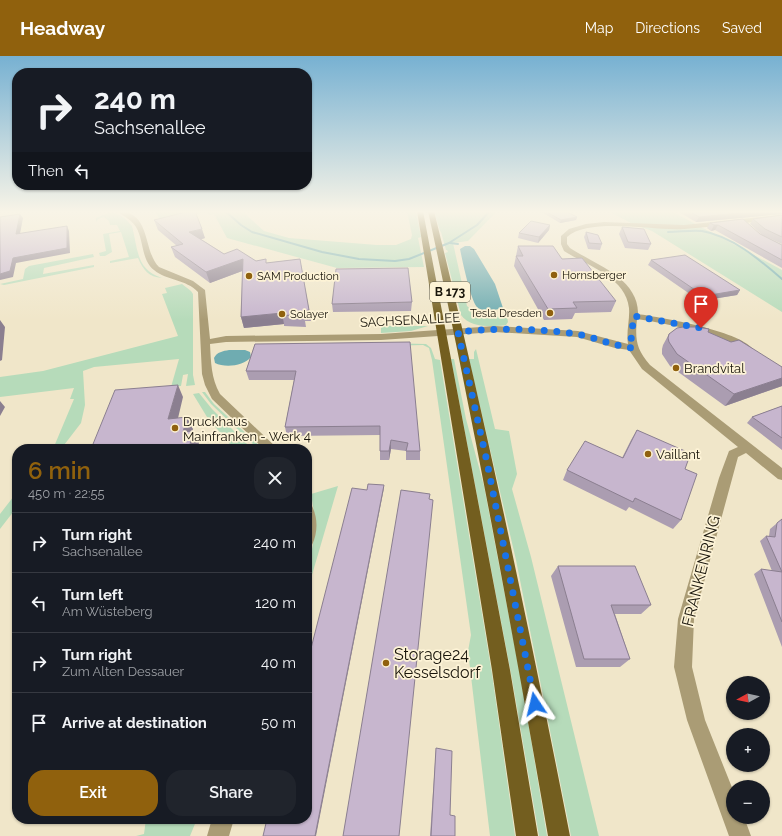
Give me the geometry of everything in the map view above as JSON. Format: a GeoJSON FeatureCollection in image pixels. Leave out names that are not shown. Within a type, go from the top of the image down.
{"type":"FeatureCollection","features":[{"type":"Feature","properties":{"kind":"main road","name":"B 173"},"geometry":{"type":"LineString","coordinates":[[426,247],[501,670],[527,836]]}},
{"type":"Feature","properties":{"kind":"main road","name":"B 173"},"geometry":{"type":"LineString","coordinates":[[440,247],[487,462],[527,660],[558,836]]}},
{"type":"Feature","properties":{"kind":"street"},"geometry":{"type":"LineString","coordinates":[[146,247],[154,268],[189,280],[202,292],[207,374],[210,385],[216,396],[267,444]]}},
{"type":"Feature","properties":{"kind":"street"},"geometry":{"type":"LineString","coordinates":[[567,247],[571,252],[599,266],[615,278],[630,297],[634,316],[631,337],[633,348],[646,367],[782,475]]}},
{"type":"Feature","properties":{"kind":"street"},"geometry":{"type":"LineString","coordinates":[[634,316],[693,326],[710,331],[756,354]]}},
{"type":"Feature","properties":{"kind":"street","name":"SACHSENALLEE"},"geometry":{"type":"LineString","coordinates":[[206,342],[226,339],[381,337],[494,329],[578,334],[618,346],[633,348]]}},
{"type":"Feature","properties":{"kind":"street","name":"FRANKENRING"},"geometry":{"type":"LineString","coordinates":[[726,799],[696,720],[684,667],[686,619],[733,454],[747,448]]}},
{"type":"Feature","properties":{"kind":"street"},"geometry":{"type":"LineString","coordinates":[[218,836],[222,824]]}},
{"type":"Feature","properties":{"kind":"street","name":"FRANKENRING"},"geometry":{"type":"LineString","coordinates":[[736,824],[740,836]]}},
{"type":"Feature","properties":{"kind":"green space"},"geometry":{"type":"Polygon","coordinates":[[[105,247],[111,247],[112,252],[105,256],[100,256],[99,253],[106,251],[105,247]]]}},
{"type":"Feature","properties":{"kind":"green space"},"geometry":{"type":"Polygon","coordinates":[[[126,247],[136,247],[140,258],[147,270],[162,278],[153,276],[147,272],[138,258],[110,263],[110,261],[129,257],[126,247]]]}},
{"type":"Feature","properties":{"kind":"green space"},"geometry":{"type":"Polygon","coordinates":[[[261,247],[420,247],[424,267],[337,268],[261,247]]]}},
{"type":"Feature","properties":{"kind":"green space"},"geometry":{"type":"Polygon","coordinates":[[[445,247],[454,247],[467,306],[471,310],[481,314],[491,316],[507,316],[508,322],[506,325],[482,326],[470,322],[461,315],[445,253],[448,252],[445,247]]]}},
{"type":"Feature","properties":{"kind":"green space"},"geometry":{"type":"Polygon","coordinates":[[[678,247],[739,247],[782,270],[782,312],[678,247]]]}},
{"type":"Feature","properties":{"kind":"green space"},"geometry":{"type":"Polygon","coordinates":[[[93,254],[94,257],[44,268],[43,274],[94,265],[94,267],[4,285],[0,284],[23,279],[25,269],[29,266],[93,254]]]}},
{"type":"Feature","properties":{"kind":"green space"},"geometry":{"type":"Polygon","coordinates":[[[182,284],[193,294],[193,375],[195,385],[186,386],[188,374],[183,375],[181,386],[171,387],[179,359],[94,367],[83,371],[85,405],[81,423],[65,444],[55,444],[74,399],[70,399],[74,388],[0,397],[0,377],[43,371],[178,336],[162,294],[167,293],[165,288],[182,284]]]}},
{"type":"Feature","properties":{"kind":"green space"},"geometry":{"type":"Polygon","coordinates":[[[381,326],[428,326],[411,331],[381,333],[381,326]]]}},
{"type":"Feature","properties":{"kind":"green space"},"geometry":{"type":"Polygon","coordinates":[[[381,343],[426,344],[431,348],[435,359],[440,360],[492,674],[515,836],[490,836],[468,651],[471,635],[432,360],[429,348],[423,345],[381,346],[381,343]]]}},
{"type":"Feature","properties":{"kind":"green space"},"geometry":{"type":"Polygon","coordinates":[[[476,349],[495,429],[509,431],[517,474],[512,489],[531,557],[599,836],[571,836],[516,560],[469,359],[474,359],[474,352],[476,349]]]}},
{"type":"Feature","properties":{"kind":"green space"},"geometry":{"type":"Polygon","coordinates":[[[451,359],[454,359],[466,419],[484,486],[521,679],[547,836],[539,836],[512,679],[451,359]]]}},
{"type":"Feature","properties":{"kind":"green space"},"geometry":{"type":"Polygon","coordinates":[[[202,392],[205,392],[214,404],[258,444],[253,444],[211,404],[202,392]]]}},
{"type":"Feature","properties":{"kind":"green space"},"geometry":{"type":"Polygon","coordinates":[[[199,393],[212,409],[247,444],[230,444],[207,417],[193,394],[199,393]]]}},
{"type":"Feature","properties":{"kind":"green space"},"geometry":{"type":"Polygon","coordinates":[[[338,486],[312,575],[312,549],[315,518],[312,494],[338,486]]]}},
{"type":"Feature","properties":{"kind":"green space"},"geometry":{"type":"Polygon","coordinates":[[[12,498],[12,513],[0,529],[0,514],[12,498]]]}},
{"type":"Feature","properties":{"kind":"green space"},"geometry":{"type":"Polygon","coordinates":[[[145,824],[195,824],[190,836],[136,836],[144,834],[145,824]]]}},
{"type":"Feature","properties":{"kind":"water"},"geometry":{"type":"Polygon","coordinates":[[[463,247],[472,247],[474,249],[495,284],[503,308],[484,310],[478,308],[475,304],[467,280],[460,249],[463,247]]]}},
{"type":"Feature","properties":{"kind":"water"},"geometry":{"type":"Polygon","coordinates":[[[229,350],[245,350],[250,352],[251,357],[244,362],[229,366],[215,363],[214,358],[218,353],[229,350]]]}},
{"type":"Feature","properties":{"kind":"building"},"geometry":{"type":"Polygon","coordinates":[[[0,247],[67,247],[13,258],[10,271],[0,274],[0,247]]]}},
{"type":"Feature","properties":{"kind":"building"},"geometry":{"type":"Polygon","coordinates":[[[172,247],[214,247],[224,254],[237,249],[256,261],[266,259],[266,263],[300,259],[309,310],[303,311],[304,316],[282,315],[282,313],[241,317],[243,259],[206,272],[172,247]]]}},
{"type":"Feature","properties":{"kind":"building"},"geometry":{"type":"Polygon","coordinates":[[[519,247],[554,247],[562,259],[582,258],[616,301],[573,302],[577,308],[548,309],[516,256],[523,256],[519,247]]]}},
{"type":"Feature","properties":{"kind":"building"},"geometry":{"type":"Polygon","coordinates":[[[759,247],[782,247],[782,260],[759,247]]]}},
{"type":"Feature","properties":{"kind":"building"},"geometry":{"type":"Polygon","coordinates":[[[685,255],[740,290],[704,296],[651,260],[685,255]]]}},
{"type":"Feature","properties":{"kind":"building"},"geometry":{"type":"Polygon","coordinates":[[[408,268],[412,302],[332,304],[336,269],[408,268]]]}},
{"type":"Feature","properties":{"kind":"building"},"geometry":{"type":"Polygon","coordinates":[[[677,328],[709,329],[708,332],[731,342],[739,340],[782,367],[782,378],[734,394],[677,354],[668,338],[669,334],[677,328]]]}},
{"type":"Feature","properties":{"kind":"building"},"geometry":{"type":"Polygon","coordinates":[[[410,342],[420,451],[406,451],[408,443],[391,440],[389,451],[380,451],[380,426],[285,427],[296,371],[246,371],[255,344],[410,342]]]}},
{"type":"Feature","properties":{"kind":"building"},"geometry":{"type":"Polygon","coordinates":[[[178,385],[168,419],[187,417],[183,432],[193,431],[190,444],[93,444],[115,390],[178,385]]]}},
{"type":"Feature","properties":{"kind":"building"},"geometry":{"type":"Polygon","coordinates":[[[782,406],[782,438],[752,417],[782,406]]]}},
{"type":"Feature","properties":{"kind":"building"},"geometry":{"type":"Polygon","coordinates":[[[637,430],[685,451],[685,453],[690,455],[685,469],[697,474],[681,520],[635,498],[633,502],[567,470],[585,441],[623,458],[637,430]]]}},
{"type":"Feature","properties":{"kind":"building"},"geometry":{"type":"Polygon","coordinates":[[[368,484],[384,485],[315,836],[263,836],[266,824],[312,824],[312,644],[352,488],[367,490],[368,484]]]}},
{"type":"Feature","properties":{"kind":"building"},"geometry":{"type":"Polygon","coordinates":[[[401,490],[430,494],[429,499],[433,500],[399,836],[343,836],[401,490]]]}},
{"type":"Feature","properties":{"kind":"building"},"geometry":{"type":"Polygon","coordinates":[[[782,519],[782,572],[766,536],[775,537],[777,523],[782,519]]]}},
{"type":"Feature","properties":{"kind":"building"},"geometry":{"type":"Polygon","coordinates":[[[558,566],[635,566],[651,605],[611,605],[630,659],[584,659],[558,566]]]}},
{"type":"Feature","properties":{"kind":"building"},"geometry":{"type":"Polygon","coordinates":[[[761,569],[782,572],[782,622],[761,569]]]}},
{"type":"Feature","properties":{"kind":"building"},"geometry":{"type":"Polygon","coordinates":[[[436,748],[452,751],[450,815],[455,816],[455,836],[431,836],[436,748]]]}},
{"type":"Feature","properties":{"kind":"waterway"},"geometry":{"type":"LineString","coordinates":[[306,247],[359,259],[395,261],[409,259],[438,247]]}},
{"type":"Feature","properties":{"kind":"waterway"},"geometry":{"type":"LineString","coordinates":[[741,247],[782,279]]}},
{"type":"Feature","properties":{"kind":"place","name":"Hornsberger"},"geometry":{"type":"Point","coordinates":[554,275]}},
{"type":"Feature","properties":{"kind":"place","name":"SAM Production"},"geometry":{"type":"Point","coordinates":[249,276]}},
{"type":"Feature","properties":{"kind":"place","name":"Tesla Dresden"},"geometry":{"type":"Point","coordinates":[550,313]}},
{"type":"Feature","properties":{"kind":"place","name":"Solayer"},"geometry":{"type":"Point","coordinates":[282,314]}},
{"type":"Feature","properties":{"kind":"place","name":"Brandvital"},"geometry":{"type":"Point","coordinates":[676,368]}},
{"type":"Feature","properties":{"kind":"place","name":"Druckhaus Mainfranken - Werk 4"},"geometry":{"type":"Point","coordinates":[175,428]}},
{"type":"Feature","properties":{"kind":"place","name":"Vaillant"},"geometry":{"type":"Point","coordinates":[648,454]}},
{"type":"Feature","properties":{"kind":"place","name":"Storage24 Kesselsdorf"},"geometry":{"type":"Point","coordinates":[386,663]}},
{"type":"Feature","properties":{"kind":"route"},"geometry":{"type":"LineString","coordinates":[[535,704],[487,462],[458,332],[494,329],[562,332],[578,334],[618,346],[633,348],[631,337],[634,316],[701,328]]}}]}
